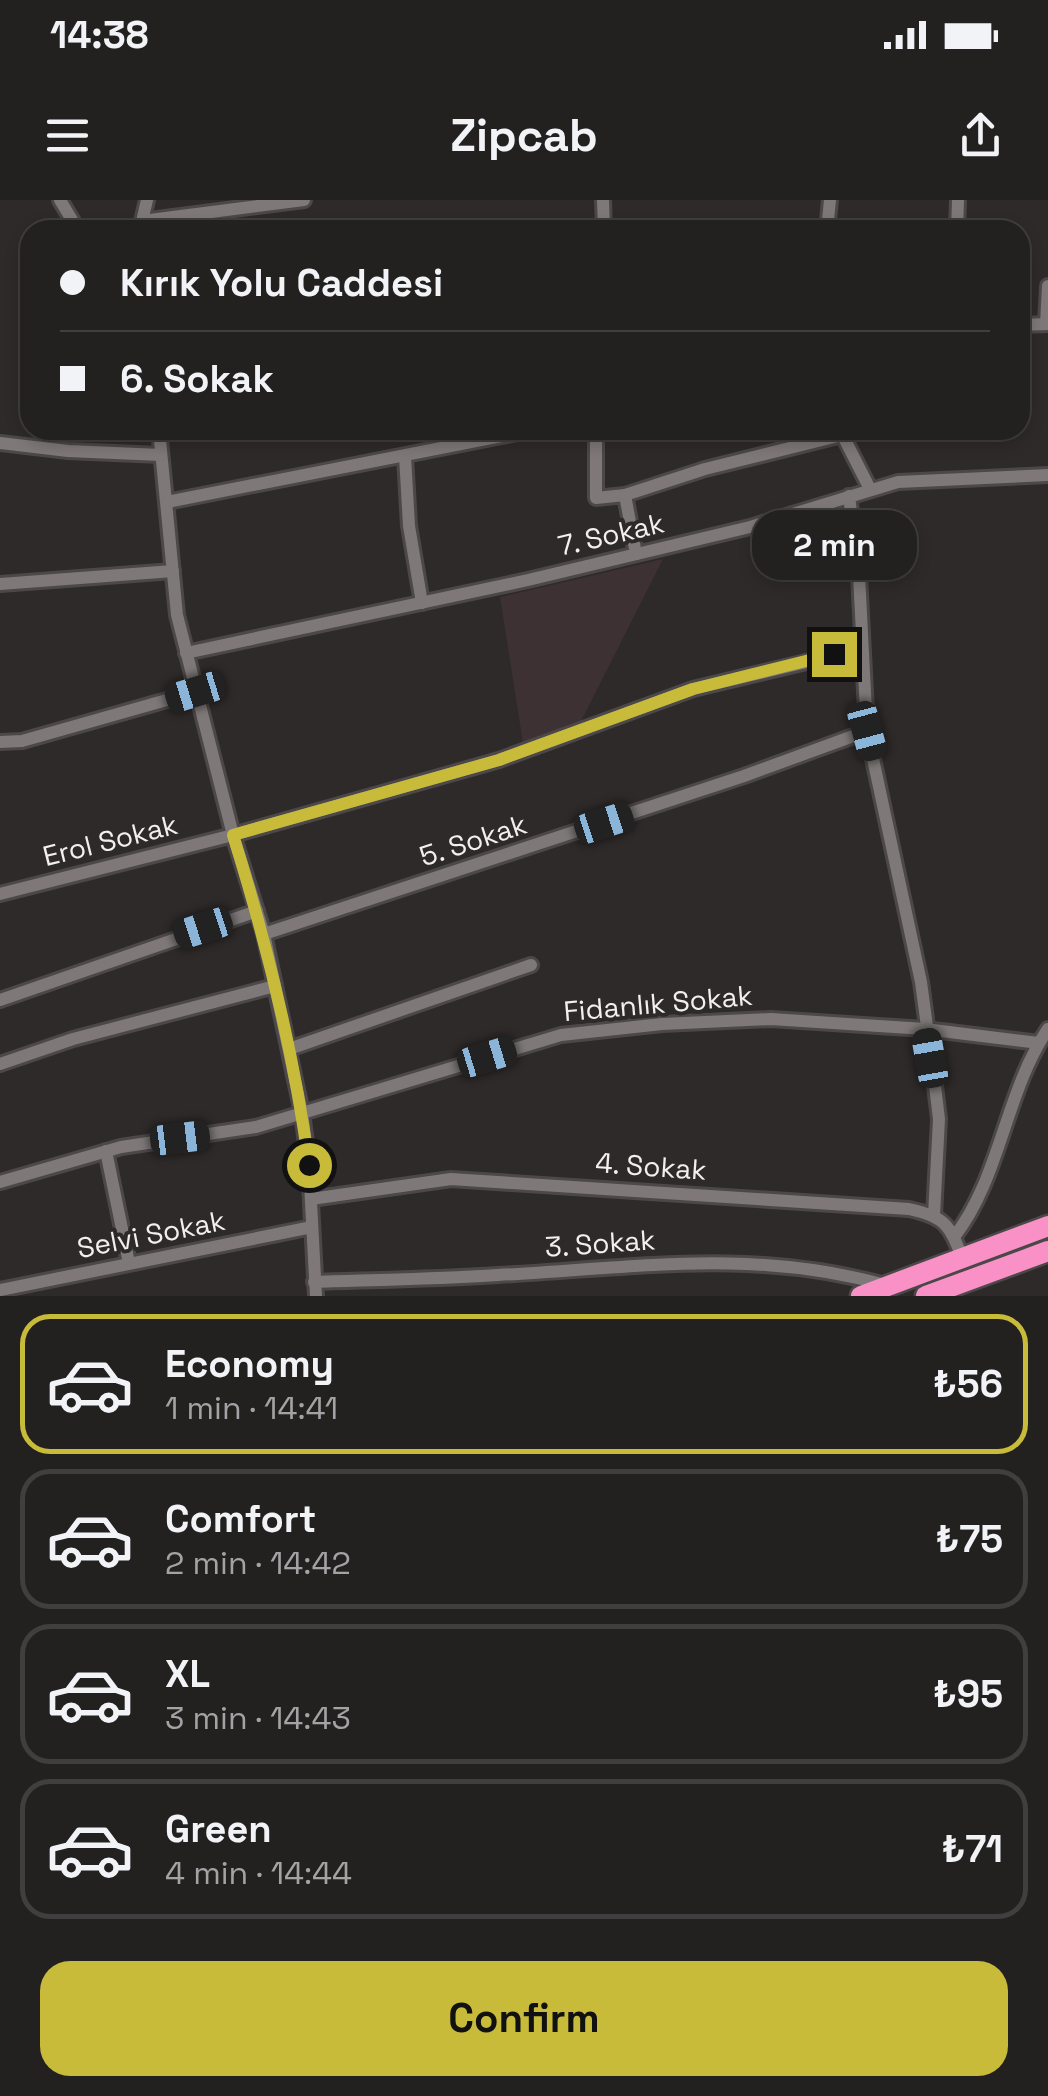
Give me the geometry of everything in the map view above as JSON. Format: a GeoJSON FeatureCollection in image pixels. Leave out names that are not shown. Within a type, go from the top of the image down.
{"type":"FeatureCollection","features":[{"type":"Feature","properties":{"kind":"highway"},"geometry":{"type":"LineString","coordinates":[[861,1296],[958,1247],[1048,1226]]}},
{"type":"Feature","properties":{"kind":"highway"},"geometry":{"type":"LineString","coordinates":[[926,1296],[1048,1251]]}},
{"type":"Feature","properties":{"kind":"street"},"geometry":{"type":"LineString","coordinates":[[179,220],[304,200]]}},
{"type":"Feature","properties":{"kind":"street"},"geometry":{"type":"LineString","coordinates":[[1047,324],[1048,286]]}},
{"type":"Feature","properties":{"kind":"street"},"geometry":{"type":"LineString","coordinates":[[160,440],[177,615],[233,835],[264,934],[302,1113],[312,1199],[315,1289]]}},
{"type":"Feature","properties":{"kind":"street"},"geometry":{"type":"LineString","coordinates":[[167,502],[483,440]]}},
{"type":"Feature","properties":{"kind":"street"},"geometry":{"type":"LineString","coordinates":[[596,440],[596,498],[625,495],[705,468],[811,440]]}},
{"type":"Feature","properties":{"kind":"street"},"geometry":{"type":"LineString","coordinates":[[845,440],[870,489]]}},
{"type":"Feature","properties":{"kind":"street"},"geometry":{"type":"LineString","coordinates":[[0,442],[68,451],[161,455]]}},
{"type":"Feature","properties":{"kind":"street"},"geometry":{"type":"LineString","coordinates":[[405,456],[408,526],[422,603]]}},
{"type":"Feature","properties":{"kind":"street","name":"7. Sokak"},"geometry":{"type":"LineString","coordinates":[[186,653],[750,527],[898,482],[1048,475]]}},
{"type":"Feature","properties":{"kind":"street"},"geometry":{"type":"LineString","coordinates":[[625,495],[636,554]]}},
{"type":"Feature","properties":{"kind":"street"},"geometry":{"type":"LineString","coordinates":[[849,496],[859,575],[867,731],[921,982],[939,1119],[934,1215],[950,1228],[958,1247]]}},
{"type":"Feature","properties":{"kind":"street"},"geometry":{"type":"LineString","coordinates":[[0,584],[173,571]]}},
{"type":"Feature","properties":{"kind":"street","name":"Erol Sokak"},"geometry":{"type":"LineString","coordinates":[[0,894],[233,835],[499,760],[693,689],[861,649]]}},
{"type":"Feature","properties":{"kind":"street"},"geometry":{"type":"LineString","coordinates":[[0,742],[22,741],[195,692]]}},
{"type":"Feature","properties":{"kind":"street","name":"5. Sokak"},"geometry":{"type":"LineString","coordinates":[[264,934],[670,801],[867,731]]}},
{"type":"Feature","properties":{"kind":"street"},"geometry":{"type":"LineString","coordinates":[[0,1000],[257,912]]}},
{"type":"Feature","properties":{"kind":"street"},"geometry":{"type":"LineString","coordinates":[[289,1049],[531,965]]}},
{"type":"Feature","properties":{"kind":"street"},"geometry":{"type":"LineString","coordinates":[[0,1064],[73,1039],[276,986]]}},
{"type":"Feature","properties":{"kind":"street","name":"Fidanlık Sokak"},"geometry":{"type":"LineString","coordinates":[[0,1182],[155,1141],[256,1127],[561,1035],[770,1018],[1039,1042]]}},
{"type":"Feature","properties":{"kind":"street"},"geometry":{"type":"LineString","coordinates":[[958,1247],[1039,1042],[1048,1029]]}},
{"type":"Feature","properties":{"kind":"street"},"geometry":{"type":"LineString","coordinates":[[106,1152],[129,1263]]}},
{"type":"Feature","properties":{"kind":"street","name":"4. Sokak"},"geometry":{"type":"LineString","coordinates":[[312,1199],[464,1179],[890,1207],[934,1215]]}},
{"type":"Feature","properties":{"kind":"street","name":"Selvi Sokak"},"geometry":{"type":"LineString","coordinates":[[0,1290],[312,1227]]}},
{"type":"Feature","properties":{"kind":"street","name":"3. Sokak"},"geometry":{"type":"LineString","coordinates":[[315,1289],[690,1262],[814,1268],[887,1286]]}},
{"type":"Feature","properties":{"kind":"shaded area"},"geometry":{"type":"Polygon","coordinates":[[[663,559],[580,723],[523,743],[500,597],[663,559]]]}},
{"type":"Feature","properties":{"kind":"route"},"geometry":{"type":"LineString","coordinates":[[309,1165],[302,1113],[265,938],[233,835],[499,760],[693,689],[834,654]]}}]}
